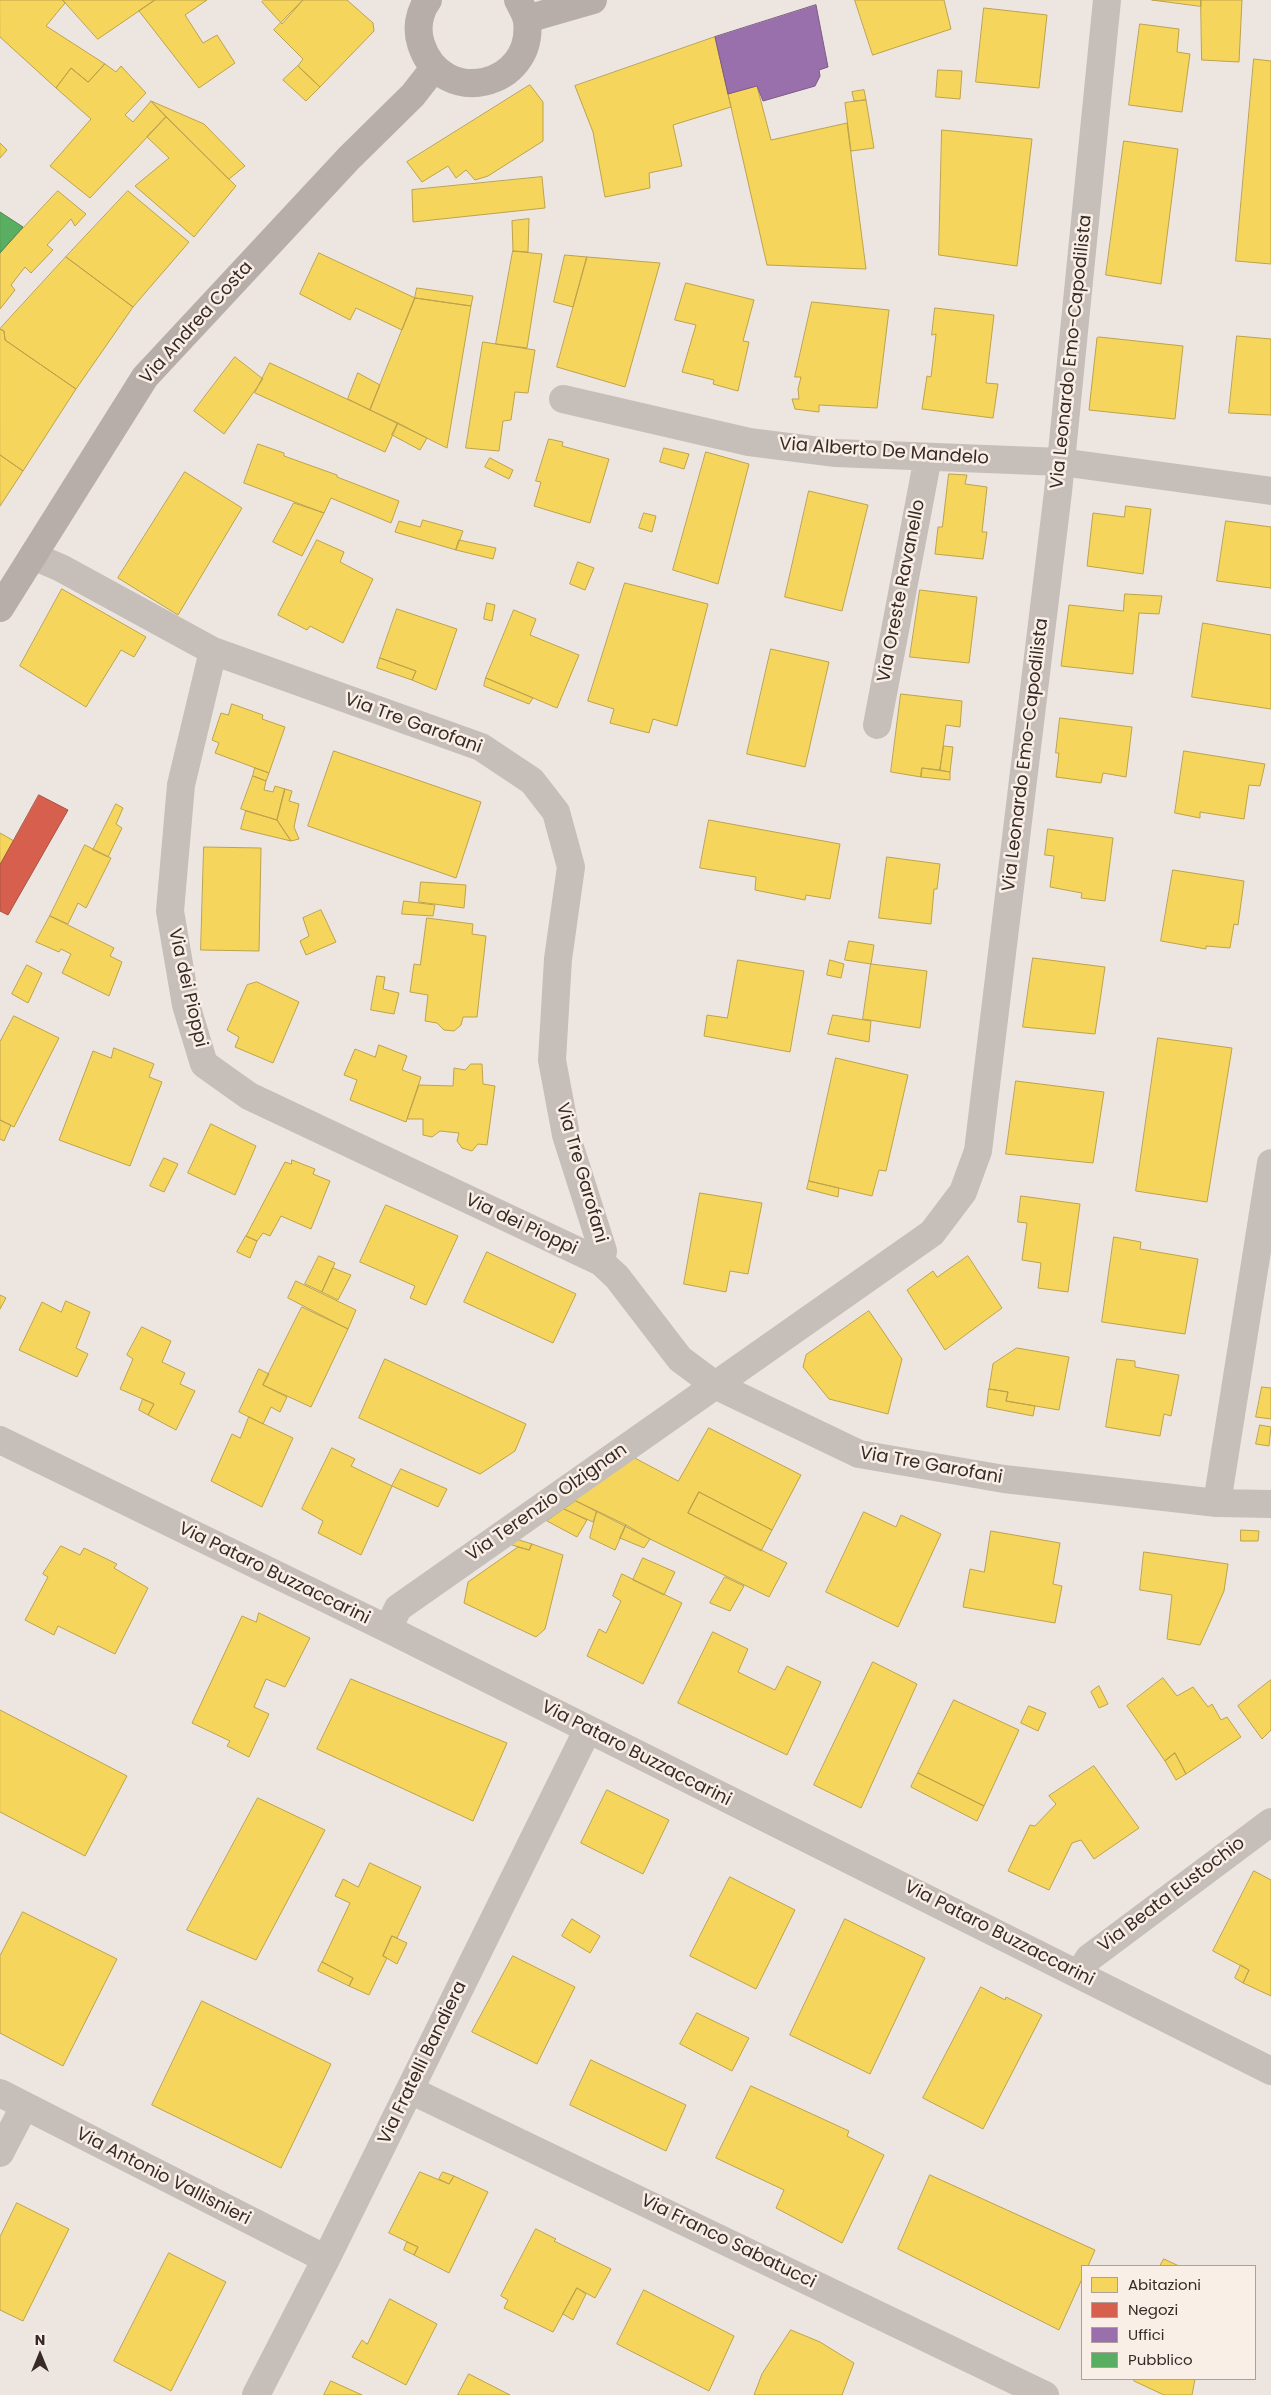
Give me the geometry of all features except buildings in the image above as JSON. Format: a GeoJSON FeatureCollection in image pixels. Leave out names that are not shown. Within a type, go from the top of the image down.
{"type":"FeatureCollection","features":[{"type":"Feature","properties":{"kind":"main road"},"geometry":{"type":"LineString","coordinates":[[428,0],[423,7],[419,22],[419,39],[424,55],[434,68],[447,78],[462,83],[478,84],[493,80],[507,72],[518,60],[524,46],[522,10],[593,0]]}},
{"type":"Feature","properties":{"kind":"main road","name":"Via Andrea Costa"},"geometry":{"type":"LineString","coordinates":[[0,608],[145,377],[348,158],[413,96],[434,68]]}},
{"type":"Feature","properties":{"kind":"street","name":"Via Leonardo Emo-Capodilista"},"geometry":{"type":"LineString","coordinates":[[715,1385],[932,1233],[963,1192],[978,1151],[1061,462],[1107,0]]}},
{"type":"Feature","properties":{"kind":"street","name":"Via Alberto De Mandelo"},"geometry":{"type":"LineString","coordinates":[[563,398],[749,442],[836,453],[1061,462],[1271,491]]}},
{"type":"Feature","properties":{"kind":"street","name":"Via Oreste Ravanello"},"geometry":{"type":"LineString","coordinates":[[876,725],[928,457]]}},
{"type":"Feature","properties":{"kind":"street","name":"Via Tre Garofani"},"geometry":{"type":"LineString","coordinates":[[33,556],[61,568],[213,651],[481,747],[532,780],[556,812],[571,867],[558,959],[552,1060],[566,1135],[603,1251],[601,1262],[617,1277],[680,1359],[715,1385],[859,1454],[1004,1480],[1217,1503],[1271,1504]]}},
{"type":"Feature","properties":{"kind":"street","name":"Via dei Pioppi"},"geometry":{"type":"LineString","coordinates":[[213,651],[181,785],[170,911],[186,1005],[204,1064],[249,1096],[601,1262]]}},
{"type":"Feature","properties":{"kind":"street"},"geometry":{"type":"LineString","coordinates":[[1217,1503],[1271,1162]]}},
{"type":"Feature","properties":{"kind":"street","name":"Via Terenzio Olzignan"},"geometry":{"type":"LineString","coordinates":[[388,1629],[398,1608],[715,1385]]}},
{"type":"Feature","properties":{"kind":"street","name":"Via Pataro Buzzaccarini"},"geometry":{"type":"LineString","coordinates":[[0,1440],[388,1629],[1271,2071]]}},
{"type":"Feature","properties":{"kind":"street","name":"Via Fratelli Bandiera"},"geometry":{"type":"LineString","coordinates":[[256,2395],[326,2259],[588,1730]]}},
{"type":"Feature","properties":{"kind":"street","name":"Via Beata Eustochio"},"geometry":{"type":"LineString","coordinates":[[1079,1974],[1089,1958],[1271,1822]]}},
{"type":"Feature","properties":{"kind":"street","name":"Via Franco Sabatucci"},"geometry":{"type":"LineString","coordinates":[[410,2090],[1045,2395]]}},
{"type":"Feature","properties":{"kind":"street","name":"Via Antonio Vallisnieri"},"geometry":{"type":"LineString","coordinates":[[0,2093],[24,2107],[326,2259]]}},
{"type":"Feature","properties":{"kind":"street"},"geometry":{"type":"LineString","coordinates":[[0,2153],[24,2107]]}}]}
